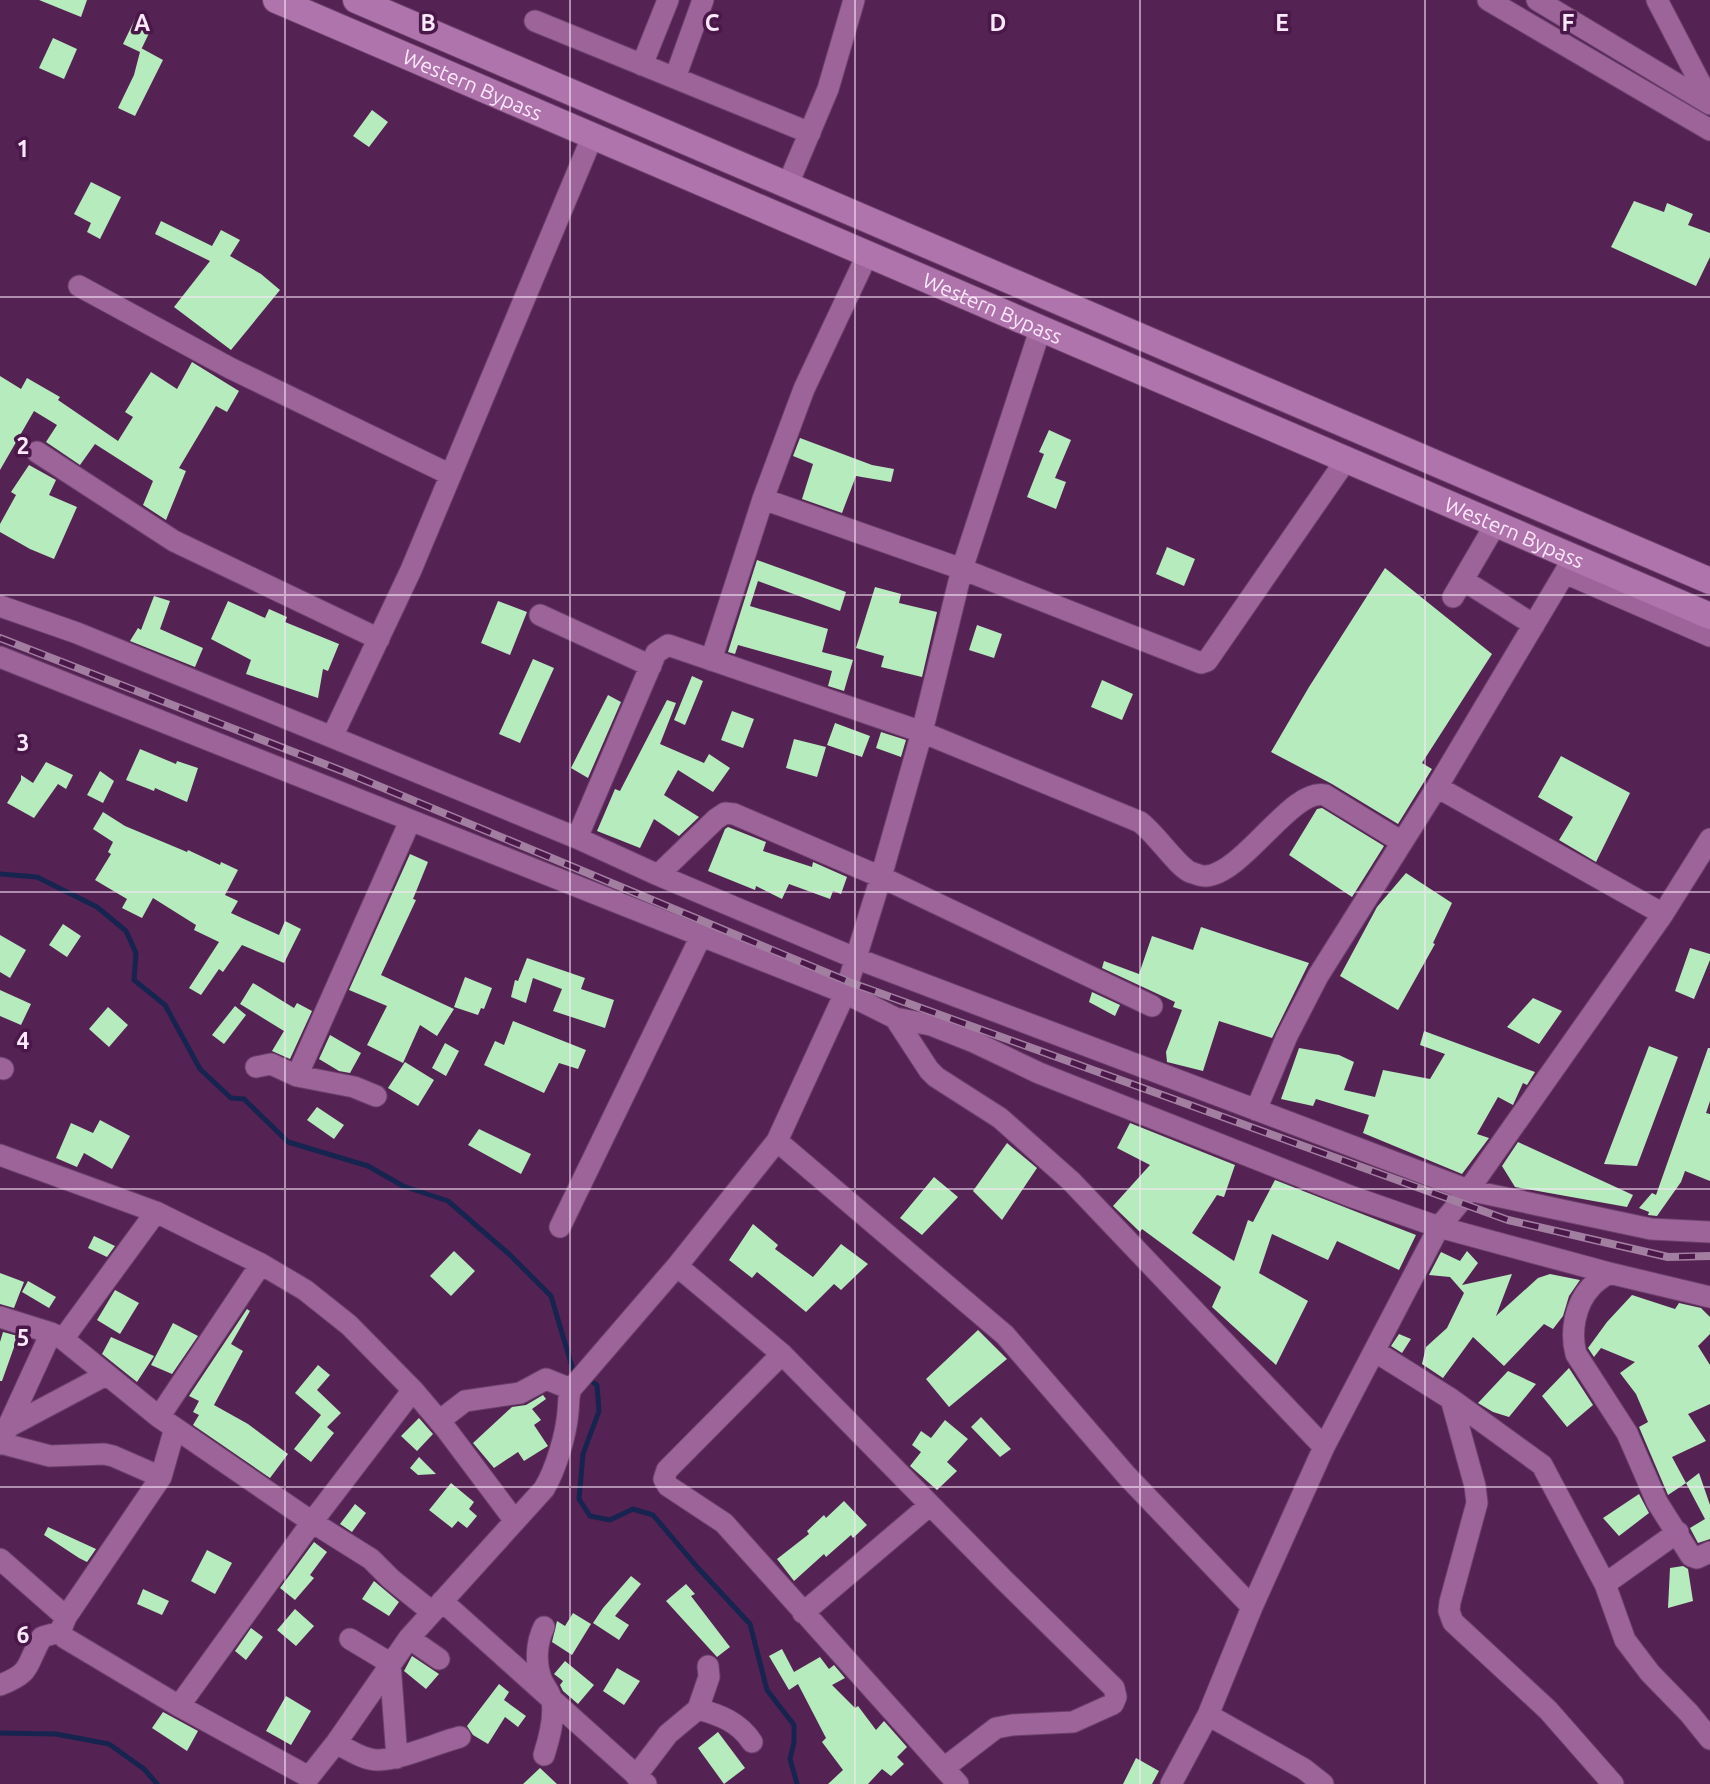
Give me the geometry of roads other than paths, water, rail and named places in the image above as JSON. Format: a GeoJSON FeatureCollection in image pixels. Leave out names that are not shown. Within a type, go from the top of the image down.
{"type":"FeatureCollection","features":[{"type":"Feature","properties":{"kind":"main road","name":"Western Bypass"},"geometry":{"type":"LineString","coordinates":[[276,0],[1041,327],[1495,525],[1569,566],[1710,616]]}},
{"type":"Feature","properties":{"kind":"main road","name":"Western Bypass"},"geometry":{"type":"LineString","coordinates":[[356,0],[1710,581]]}},
{"type":"Feature","properties":{"kind":"street"},"geometry":{"type":"LineString","coordinates":[[642,65],[668,0]]}},
{"type":"Feature","properties":{"kind":"street"},"geometry":{"type":"LineString","coordinates":[[675,78],[703,0]]}},
{"type":"Feature","properties":{"kind":"street"},"geometry":{"type":"LineString","coordinates":[[788,184],[828,89],[854,0]]}},
{"type":"Feature","properties":{"kind":"street"},"geometry":{"type":"LineString","coordinates":[[1488,0],[1710,130]]}},
{"type":"Feature","properties":{"kind":"street"},"geometry":{"type":"LineString","coordinates":[[1537,0],[1710,103]]}},
{"type":"Feature","properties":{"kind":"street"},"geometry":{"type":"LineString","coordinates":[[1657,0],[1710,103]]}},
{"type":"Feature","properties":{"kind":"street"},"geometry":{"type":"LineString","coordinates":[[535,21],[810,133]]}},
{"type":"Feature","properties":{"kind":"street"},"geometry":{"type":"LineString","coordinates":[[332,737],[411,570],[593,135]]}},
{"type":"Feature","properties":{"kind":"street"},"geometry":{"type":"LineString","coordinates":[[711,660],[763,499],[804,389],[868,253]]}},
{"type":"Feature","properties":{"kind":"street"},"geometry":{"type":"LineString","coordinates":[[79,286],[230,368],[451,475]]}},
{"type":"Feature","properties":{"kind":"street"},"geometry":{"type":"LineString","coordinates":[[0,1559],[63,1625],[65,1638],[179,1706],[309,1777],[336,1744],[409,1638],[544,1489],[552,1475],[571,1389],[677,1266],[777,1141],[845,993],[922,732],[962,569],[1041,327]]}},
{"type":"Feature","properties":{"kind":"street"},"geometry":{"type":"LineString","coordinates":[[37,452],[174,541],[379,639]]}},
{"type":"Feature","properties":{"kind":"street"},"geometry":{"type":"LineString","coordinates":[[763,499],[962,569],[1201,663],[1207,661],[1346,460]]}},
{"type":"Feature","properties":{"kind":"street"},"geometry":{"type":"LineString","coordinates":[[1495,525],[1458,589],[1534,625]]}},
{"type":"Feature","properties":{"kind":"street"},"geometry":{"type":"LineString","coordinates":[[1256,1110],[1287,1036],[1318,976],[1437,787],[1569,566],[1710,636]]}},
{"type":"Feature","properties":{"kind":"street"},"geometry":{"type":"LineString","coordinates":[[0,606],[77,633],[332,737],[577,838],[855,958],[1468,1190],[1651,1229],[1710,1232]]}},
{"type":"Feature","properties":{"kind":"street"},"geometry":{"type":"LineString","coordinates":[[540,615],[651,666]]}},
{"type":"Feature","properties":{"kind":"street"},"geometry":{"type":"LineString","coordinates":[[577,838],[656,653],[668,645],[922,732],[1140,822],[1152,831],[1187,871],[1205,876],[1227,868],[1302,801],[1319,793],[1325,794],[1402,842]]}},
{"type":"Feature","properties":{"kind":"street"},"geometry":{"type":"LineString","coordinates":[[0,657],[845,993],[895,1018],[931,1025],[974,1042],[1040,1073],[1337,1191],[1439,1227],[1710,1297]]}},
{"type":"Feature","properties":{"kind":"street"},"geometry":{"type":"LineString","coordinates":[[1437,787],[1663,914]]}},
{"type":"Feature","properties":{"kind":"street"},"geometry":{"type":"LineString","coordinates":[[658,875],[716,819],[725,813],[734,814],[881,877],[1152,1006]]}},
{"type":"Feature","properties":{"kind":"street"},"geometry":{"type":"LineString","coordinates":[[297,1076],[410,821]]}},
{"type":"Feature","properties":{"kind":"street"},"geometry":{"type":"LineString","coordinates":[[1171,1784],[1208,1715],[1252,1607],[1325,1447],[1439,1227],[1663,914],[1710,839]]}},
{"type":"Feature","properties":{"kind":"street"},"geometry":{"type":"LineString","coordinates":[[560,1227],[701,936]]}},
{"type":"Feature","properties":{"kind":"street"},"geometry":{"type":"LineString","coordinates":[[895,1018],[929,1070],[1000,1118],[1072,1181],[1325,1447]]}},
{"type":"Feature","properties":{"kind":"street"},"geometry":{"type":"LineString","coordinates":[[256,1067],[271,1064],[297,1076],[354,1087],[376,1096]]}},
{"type":"Feature","properties":{"kind":"street"},"geometry":{"type":"LineString","coordinates":[[777,1141],[1005,1335],[1127,1476],[1252,1607]]}},
{"type":"Feature","properties":{"kind":"street"},"geometry":{"type":"LineString","coordinates":[[0,1155],[156,1212],[261,1264],[305,1290],[349,1325],[413,1390],[515,1521]]}},
{"type":"Feature","properties":{"kind":"street"},"geometry":{"type":"LineString","coordinates":[[3,1438],[57,1336],[156,1212]]}},
{"type":"Feature","properties":{"kind":"street"},"geometry":{"type":"LineString","coordinates":[[0,1685],[28,1669],[41,1637],[63,1625],[162,1476],[167,1423],[261,1264]]}},
{"type":"Feature","properties":{"kind":"street"},"geometry":{"type":"LineString","coordinates":[[677,1266],[782,1354],[1114,1688],[1116,1697],[1113,1704],[1073,1723],[996,1728],[944,1768]]}},
{"type":"Feature","properties":{"kind":"street"},"geometry":{"type":"LineString","coordinates":[[1609,1273],[1591,1286],[1580,1303],[1573,1340],[1576,1354],[1627,1433],[1657,1502],[1691,1556],[1698,1558],[1710,1552]]}},
{"type":"Feature","properties":{"kind":"street"},"geometry":{"type":"LineString","coordinates":[[0,1317],[57,1336],[167,1423],[312,1522],[367,1556],[391,1579],[437,1607],[552,1700],[641,1780],[668,1734],[698,1709],[709,1678],[708,1666]]}},
{"type":"Feature","properties":{"kind":"street"},"geometry":{"type":"LineString","coordinates":[[1376,1352],[1451,1399],[1542,1465],[1605,1584],[1625,1640],[1650,1673],[1710,1739]]}},
{"type":"Feature","properties":{"kind":"street"},"geometry":{"type":"LineString","coordinates":[[782,1354],[667,1470],[664,1479],[668,1486],[724,1523],[958,1784]]}},
{"type":"Feature","properties":{"kind":"street"},"geometry":{"type":"LineString","coordinates":[[3,1438],[106,1375]]}},
{"type":"Feature","properties":{"kind":"street"},"geometry":{"type":"LineString","coordinates":[[439,1421],[465,1401],[520,1393],[546,1379],[571,1389]]}},
{"type":"Feature","properties":{"kind":"street"},"geometry":{"type":"LineString","coordinates":[[179,1706],[312,1522],[413,1390]]}},
{"type":"Feature","properties":{"kind":"street"},"geometry":{"type":"LineString","coordinates":[[1451,1399],[1475,1486],[1476,1503],[1450,1602],[1453,1622],[1548,1710],[1613,1784]]}},
{"type":"Feature","properties":{"kind":"street"},"geometry":{"type":"LineString","coordinates":[[3,1438],[50,1456],[113,1456],[162,1476]]}},
{"type":"Feature","properties":{"kind":"street"},"geometry":{"type":"LineString","coordinates":[[803,1613],[930,1505]]}},
{"type":"Feature","properties":{"kind":"street"},"geometry":{"type":"LineString","coordinates":[[1605,1584],[1678,1532]]}},
{"type":"Feature","properties":{"kind":"street"},"geometry":{"type":"LineString","coordinates":[[544,1627],[538,1639],[538,1655],[541,1678],[552,1700],[550,1733],[544,1755]]}},
{"type":"Feature","properties":{"kind":"street"},"geometry":{"type":"LineString","coordinates":[[409,1638],[439,1659]]}},
{"type":"Feature","properties":{"kind":"street"},"geometry":{"type":"LineString","coordinates":[[350,1639],[390,1663]]}},
{"type":"Feature","properties":{"kind":"street"},"geometry":{"type":"LineString","coordinates":[[390,1663],[397,1758]]}},
{"type":"Feature","properties":{"kind":"street"},"geometry":{"type":"LineString","coordinates":[[698,1709],[719,1714],[743,1729],[752,1742]]}},
{"type":"Feature","properties":{"kind":"street"},"geometry":{"type":"LineString","coordinates":[[1208,1715],[1304,1769],[1323,1784]]}},
{"type":"Feature","properties":{"kind":"street"},"geometry":{"type":"LineString","coordinates":[[336,1744],[376,1760],[397,1758],[460,1737]]}},
{"type":"Feature","properties":{"kind":"waterway"},"geometry":{"type":"LineString","coordinates":[[0,874],[37,877],[97,907],[126,931],[136,953],[134,980],[165,1005],[200,1069],[231,1098],[244,1099],[288,1142],[368,1166],[403,1186],[448,1201],[509,1254],[551,1296],[573,1370],[578,1373]]}},
{"type":"Feature","properties":{"kind":"waterway"},"geometry":{"type":"LineString","coordinates":[[586,1378],[597,1385],[599,1411],[583,1454],[579,1499],[590,1516],[610,1520],[633,1509],[653,1515],[750,1624],[767,1690],[794,1725],[790,1759],[797,1784]]}},
{"type":"Feature","properties":{"kind":"waterway"},"geometry":{"type":"LineString","coordinates":[[0,1733],[56,1734],[109,1744],[144,1769],[157,1784]]}},
{"type":"Feature","properties":{"kind":"railway"},"geometry":{"type":"LineString","coordinates":[[0,638],[345,772],[849,982],[1508,1220],[1668,1257],[1710,1256]]}}]}
